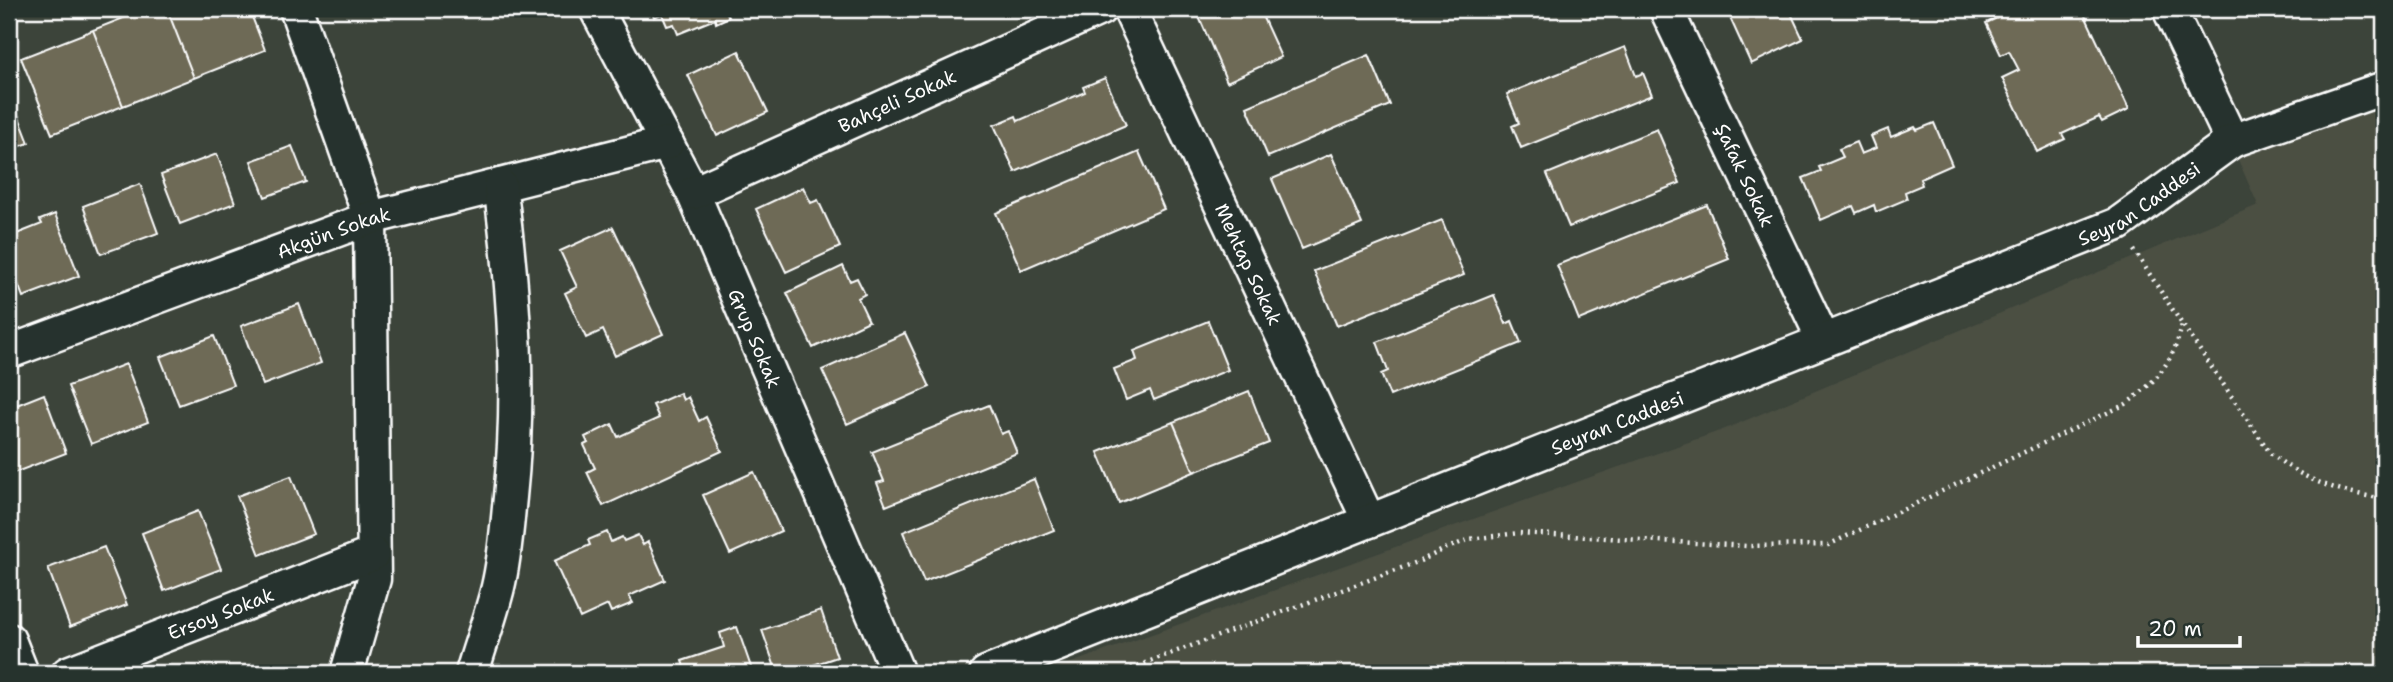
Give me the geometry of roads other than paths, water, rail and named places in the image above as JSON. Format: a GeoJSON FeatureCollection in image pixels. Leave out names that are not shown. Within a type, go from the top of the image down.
{"type":"FeatureCollection","features":[{"type":"Feature","properties":{"kind":"street"},"geometry":{"type":"LineString","coordinates":[[296,9],[370,218],[374,579],[347,673]]}},
{"type":"Feature","properties":{"kind":"street","name":"Grup Sokak"},"geometry":{"type":"LineString","coordinates":[[596,9],[693,193],[898,673]]}},
{"type":"Feature","properties":{"kind":"street","name":"Bahçeli Sokak"},"geometry":{"type":"LineString","coordinates":[[693,193],[1100,9]]}},
{"type":"Feature","properties":{"kind":"street","name":"Mehtap Sokak"},"geometry":{"type":"LineString","coordinates":[[1129,9],[1369,521]]}},
{"type":"Feature","properties":{"kind":"street","name":"Şafak Sokak"},"geometry":{"type":"LineString","coordinates":[[1666,9],[1824,339]]}},
{"type":"Feature","properties":{"kind":"street"},"geometry":{"type":"LineString","coordinates":[[2169,9],[2232,142]]}},
{"type":"Feature","properties":{"kind":"street","name":"Seyran Caddesi"},"geometry":{"type":"LineString","coordinates":[[986,673],[2118,224],[2232,142],[2384,88]]}},
{"type":"Feature","properties":{"kind":"street","name":"Akgün Sokak"},"geometry":{"type":"LineString","coordinates":[[9,352],[370,218],[667,143]]}},
{"type":"Feature","properties":{"kind":"street"},"geometry":{"type":"LineString","coordinates":[[472,673],[498,586],[514,463],[516,339],[500,185]]}},
{"type":"Feature","properties":{"kind":"street","name":"Ersoy Sokak"},"geometry":{"type":"LineString","coordinates":[[68,673],[373,554]]}},
{"type":"Feature","properties":{"kind":"street"},"geometry":{"type":"LineString","coordinates":[[9,640],[22,673]]}}]}
